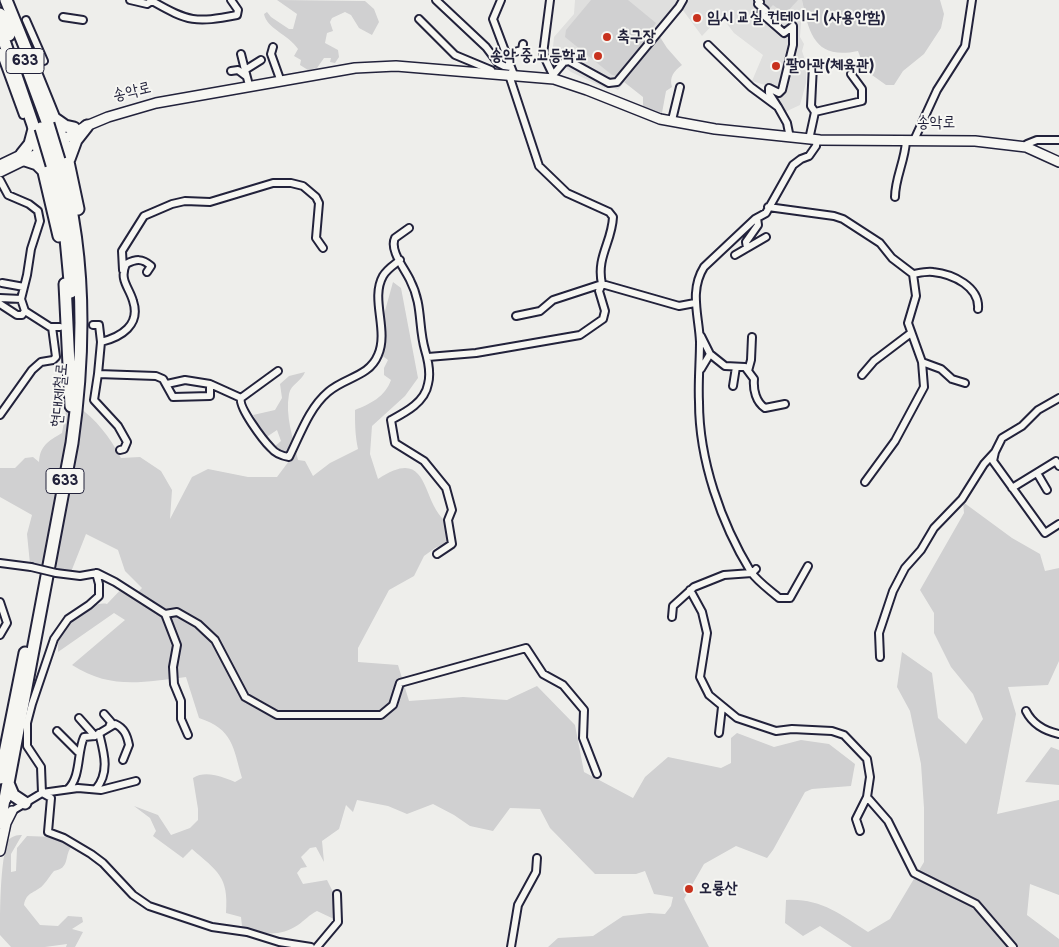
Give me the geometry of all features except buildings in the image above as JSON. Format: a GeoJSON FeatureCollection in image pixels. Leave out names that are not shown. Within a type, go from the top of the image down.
{"type":"FeatureCollection","features":[{"type":"Feature","properties":{"kind":"highway","name":"현대제철로"},"geometry":{"type":"LineString","coordinates":[[1,0],[57,165],[74,231],[79,302],[79,395],[72,443],[3,774]]}},
{"type":"Feature","properties":{"kind":"highway"},"geometry":{"type":"LineString","coordinates":[[6,0],[44,124],[40,149],[57,165]]}},
{"type":"Feature","properties":{"kind":"highway","name":"현대제철로"},"geometry":{"type":"LineString","coordinates":[[0,14],[44,124]]}},
{"type":"Feature","properties":{"kind":"highway"},"geometry":{"type":"LineString","coordinates":[[0,28],[44,124],[62,137],[57,165]]}},
{"type":"Feature","properties":{"kind":"highway"},"geometry":{"type":"LineString","coordinates":[[44,124],[74,128]]}},
{"type":"Feature","properties":{"kind":"highway"},"geometry":{"type":"LineString","coordinates":[[44,124],[32,140],[23,157],[37,164],[57,165]]}},
{"type":"Feature","properties":{"kind":"highway"},"geometry":{"type":"LineString","coordinates":[[57,165],[87,126]]}},
{"type":"Feature","properties":{"kind":"highway","name":"현대제철로"},"geometry":{"type":"LineString","coordinates":[[4,806],[3,774],[68,434],[71,406],[74,324],[57,165]]}},
{"type":"Feature","properties":{"kind":"highway"},"geometry":{"type":"LineString","coordinates":[[3,774],[14,796],[24,803]]}},
{"type":"Feature","properties":{"kind":"main road","name":"송악로"},"geometry":{"type":"LineString","coordinates":[[2,162],[23,157],[40,149],[99,115],[127,107],[247,77],[280,79],[348,67],[387,63],[546,72],[581,84],[641,110],[672,120],[813,137]]}},
{"type":"Feature","properties":{"kind":"main road"},"geometry":{"type":"LineString","coordinates":[[62,137],[108,117],[156,103],[356,68],[396,66],[511,71],[545,77],[564,81],[660,119],[715,129],[813,137],[975,141],[1026,147],[1059,161]]}},
{"type":"Feature","properties":{"kind":"main road","name":"송악로"},"geometry":{"type":"LineString","coordinates":[[911,140],[974,138],[1027,144],[1059,161]]}},
{"type":"Feature","properties":{"kind":"main road"},"geometry":{"type":"LineString","coordinates":[[0,172],[23,157]]}},
{"type":"Feature","properties":{"kind":"main road"},"geometry":{"type":"LineString","coordinates":[[0,851],[6,823],[4,806]]}},
{"type":"Feature","properties":{"kind":"main road","name":"633"},"geometry":{"type":"LineString","coordinates":[[0,831],[4,806]]}},
{"type":"Feature","properties":{"kind":"street"},"geometry":{"type":"LineString","coordinates":[[130,0],[147,4],[152,1],[180,16],[202,21],[237,15],[238,10],[231,0]]}},
{"type":"Feature","properties":{"kind":"street"},"geometry":{"type":"LineString","coordinates":[[436,0],[486,47],[498,62],[511,71]]}},
{"type":"Feature","properties":{"kind":"street"},"geometry":{"type":"LineString","coordinates":[[428,358],[476,353],[580,335],[603,319],[605,311],[599,291],[602,284],[599,272],[601,256],[613,217],[610,212],[568,193],[539,166],[507,54],[493,19],[501,0]]}},
{"type":"Feature","properties":{"kind":"street"},"geometry":{"type":"LineString","coordinates":[[550,0],[543,54],[553,75],[564,62],[569,61],[609,83],[617,82],[674,14],[683,0]]}},
{"type":"Feature","properties":{"kind":"street"},"geometry":{"type":"LineString","coordinates":[[758,0],[760,2],[758,4],[765,10],[761,13],[784,33],[793,26],[793,45],[782,90],[778,93],[769,88],[769,93],[787,123],[789,133]]}},
{"type":"Feature","properties":{"kind":"street"},"geometry":{"type":"LineString","coordinates":[[911,140],[937,90],[965,46],[972,0]]}},
{"type":"Feature","properties":{"kind":"street"},"geometry":{"type":"LineString","coordinates":[[63,17],[83,20]]}},
{"type":"Feature","properties":{"kind":"street"},"geometry":{"type":"LineString","coordinates":[[26,20],[44,61]]}},
{"type":"Feature","properties":{"kind":"street","name":"송악로"},"geometry":{"type":"LineString","coordinates":[[419,20],[455,55],[491,70]]}},
{"type":"Feature","properties":{"kind":"street"},"geometry":{"type":"LineString","coordinates":[[507,54],[522,50],[523,44]]}},
{"type":"Feature","properties":{"kind":"street"},"geometry":{"type":"LineString","coordinates":[[708,45],[751,87],[778,107]]}},
{"type":"Feature","properties":{"kind":"street"},"geometry":{"type":"LineString","coordinates":[[273,47],[271,54],[280,79]]}},
{"type":"Feature","properties":{"kind":"street"},"geometry":{"type":"LineString","coordinates":[[0,52],[23,115]]}},
{"type":"Feature","properties":{"kind":"street"},"geometry":{"type":"LineString","coordinates":[[241,54],[247,77]]}},
{"type":"Feature","properties":{"kind":"street"},"geometry":{"type":"LineString","coordinates":[[247,77],[261,60]]}},
{"type":"Feature","properties":{"kind":"street"},"geometry":{"type":"LineString","coordinates":[[808,566],[790,598],[779,598],[754,571],[730,531],[713,488],[703,447],[698,402],[700,370],[699,331],[695,302],[699,275],[704,267],[757,218],[766,213],[793,165],[809,156],[816,146],[813,137],[815,112],[811,106],[811,93],[813,65],[817,64]]}},
{"type":"Feature","properties":{"kind":"street"},"geometry":{"type":"LineString","coordinates":[[231,71],[238,70],[247,77]]}},
{"type":"Feature","properties":{"kind":"street"},"geometry":{"type":"LineString","coordinates":[[815,112],[862,101],[862,89],[851,74]]}},
{"type":"Feature","properties":{"kind":"street"},"geometry":{"type":"LineString","coordinates":[[672,120],[680,87]]}},
{"type":"Feature","properties":{"kind":"street","name":"송악로"},"geometry":{"type":"LineString","coordinates":[[895,198],[895,184],[900,175],[911,140]]}},
{"type":"Feature","properties":{"kind":"street"},"geometry":{"type":"LineString","coordinates":[[1027,144],[1037,140],[1059,140]]}},
{"type":"Feature","properties":{"kind":"street"},"geometry":{"type":"LineString","coordinates":[[0,180],[8,195],[29,204],[38,211],[40,221],[31,249],[21,299],[25,311],[38,321],[52,327],[60,327]]}},
{"type":"Feature","properties":{"kind":"street"},"geometry":{"type":"LineString","coordinates":[[101,342],[126,332],[132,321],[133,300],[127,291],[122,251],[144,216],[172,204],[185,201],[210,202],[273,183],[290,182],[303,186],[320,203],[316,238],[323,248]]}},
{"type":"Feature","properties":{"kind":"street"},"geometry":{"type":"LineString","coordinates":[[768,208],[834,216],[843,219],[880,243],[892,258],[913,274],[932,272],[952,277],[967,285],[977,297],[978,309]]}},
{"type":"Feature","properties":{"kind":"street"},"geometry":{"type":"LineString","coordinates":[[747,248],[746,242],[758,225],[757,218]]}},
{"type":"Feature","properties":{"kind":"street"},"geometry":{"type":"LineString","coordinates":[[409,228],[393,242],[421,308],[425,350],[428,358],[428,384],[421,399],[391,420],[395,443],[424,461],[446,488],[452,510],[448,520],[452,544],[437,554]]}},
{"type":"Feature","properties":{"kind":"street"},"geometry":{"type":"LineString","coordinates":[[735,255],[766,237]]}},
{"type":"Feature","properties":{"kind":"street"},"geometry":{"type":"LineString","coordinates":[[123,270],[126,264],[136,259],[145,261],[151,266],[147,272]]}},
{"type":"Feature","properties":{"kind":"street"},"geometry":{"type":"LineString","coordinates":[[241,398],[242,406],[271,448],[278,454],[289,457],[316,404],[328,391],[345,380],[364,373],[377,358],[381,349],[382,333],[379,298],[382,278],[400,260]]}},
{"type":"Feature","properties":{"kind":"street"},"geometry":{"type":"LineString","coordinates":[[865,482],[895,441],[921,395],[924,379],[922,362],[908,324],[916,296],[913,274]]}},
{"type":"Feature","properties":{"kind":"street"},"geometry":{"type":"LineString","coordinates":[[2,283],[24,287]]}},
{"type":"Feature","properties":{"kind":"street"},"geometry":{"type":"LineString","coordinates":[[516,316],[540,311],[554,300],[602,284],[678,306],[695,302]]}},
{"type":"Feature","properties":{"kind":"street"},"geometry":{"type":"LineString","coordinates":[[0,298],[21,299]]}},
{"type":"Feature","properties":{"kind":"street"},"geometry":{"type":"LineString","coordinates":[[0,304],[17,315],[22,315],[25,311]]}},
{"type":"Feature","properties":{"kind":"street"},"geometry":{"type":"LineString","coordinates":[[93,325],[99,325],[101,342],[94,400],[127,442],[124,449],[120,450]]}},
{"type":"Feature","properties":{"kind":"street"},"geometry":{"type":"LineString","coordinates":[[0,415],[32,370],[42,362],[53,360],[56,357],[52,327]]}},
{"type":"Feature","properties":{"kind":"street"},"geometry":{"type":"LineString","coordinates":[[699,331],[710,354],[725,366],[741,366],[748,371],[754,379],[753,386],[761,405],[765,408],[785,404]]}},
{"type":"Feature","properties":{"kind":"street"},"geometry":{"type":"LineString","coordinates":[[862,375],[874,361],[911,333]]}},
{"type":"Feature","properties":{"kind":"street"},"geometry":{"type":"LineString","coordinates":[[748,371],[752,353],[752,337]]}},
{"type":"Feature","properties":{"kind":"street"},"geometry":{"type":"LineString","coordinates":[[700,370],[710,354]]}},
{"type":"Feature","properties":{"kind":"street"},"geometry":{"type":"LineString","coordinates":[[922,362],[941,369],[952,379],[965,383]]}},
{"type":"Feature","properties":{"kind":"street"},"geometry":{"type":"LineString","coordinates":[[733,386],[736,367]]}},
{"type":"Feature","properties":{"kind":"street"},"geometry":{"type":"LineString","coordinates":[[241,398],[278,371]]}},
{"type":"Feature","properties":{"kind":"street"},"geometry":{"type":"LineString","coordinates":[[98,374],[156,376],[167,384],[173,397],[210,396],[210,384]]}},
{"type":"Feature","properties":{"kind":"street"},"geometry":{"type":"LineString","coordinates":[[167,384],[185,380],[210,384],[241,398]]}},
{"type":"Feature","properties":{"kind":"street"},"geometry":{"type":"LineString","coordinates":[[880,657],[878,645],[881,626],[893,591],[905,568],[921,550],[934,528],[962,499],[995,452],[1002,438],[1022,426],[1038,410],[1059,398]]}},
{"type":"Feature","properties":{"kind":"street"},"geometry":{"type":"LineString","coordinates":[[995,452],[993,461],[1045,533],[1059,524]]}},
{"type":"Feature","properties":{"kind":"street"},"geometry":{"type":"LineString","coordinates":[[1012,488],[1056,461],[1059,466]]}},
{"type":"Feature","properties":{"kind":"street"},"geometry":{"type":"LineString","coordinates":[[1037,473],[1047,490]]}},
{"type":"Feature","properties":{"kind":"street"},"geometry":{"type":"LineString","coordinates":[[0,563],[80,576],[96,573],[115,582],[165,614],[176,645],[173,667],[174,684],[181,701],[181,719],[188,735]]}},
{"type":"Feature","properties":{"kind":"street"},"geometry":{"type":"LineString","coordinates":[[672,618],[672,606],[690,590],[724,575],[754,571]]}},
{"type":"Feature","properties":{"kind":"street"},"geometry":{"type":"LineString","coordinates":[[42,793],[41,767],[26,746],[27,723],[54,639],[68,619],[99,596],[100,584],[96,573]]}},
{"type":"Feature","properties":{"kind":"street"},"geometry":{"type":"LineString","coordinates":[[690,590],[702,612],[707,633],[700,677],[709,695],[737,718],[776,731],[792,729],[832,732],[844,735],[867,759],[870,777],[867,797],[856,819],[860,831]]}},
{"type":"Feature","properties":{"kind":"street"},"geometry":{"type":"LineString","coordinates":[[0,602],[7,623],[0,635]]}},
{"type":"Feature","properties":{"kind":"street"},"geometry":{"type":"LineString","coordinates":[[165,614],[177,612],[198,624],[215,640],[244,697],[277,715],[380,714],[393,705],[400,683],[526,648],[543,674],[563,685],[584,710],[583,738],[597,774]]}},
{"type":"Feature","properties":{"kind":"street"},"geometry":{"type":"LineString","coordinates":[[718,733],[722,707]]}},
{"type":"Feature","properties":{"kind":"street"},"geometry":{"type":"LineString","coordinates":[[1026,711],[1031,719],[1046,731],[1059,734]]}},
{"type":"Feature","properties":{"kind":"street"},"geometry":{"type":"LineString","coordinates":[[104,714],[111,722],[109,727]]}},
{"type":"Feature","properties":{"kind":"street"},"geometry":{"type":"LineString","coordinates":[[78,718],[97,734],[104,755],[105,774],[96,789]]}},
{"type":"Feature","properties":{"kind":"street"},"geometry":{"type":"LineString","coordinates":[[68,789],[76,776],[78,752],[83,745],[84,737],[97,734],[115,724],[120,726],[128,738],[129,745],[123,760]]}},
{"type":"Feature","properties":{"kind":"street"},"geometry":{"type":"LineString","coordinates":[[57,731],[78,752]]}},
{"type":"Feature","properties":{"kind":"street"},"geometry":{"type":"LineString","coordinates":[[4,806],[24,803],[42,793],[68,789],[96,789],[136,781]]}},
{"type":"Feature","properties":{"kind":"street"},"geometry":{"type":"LineString","coordinates":[[42,793],[51,798],[48,832],[64,838],[91,854],[103,863],[133,895],[149,906],[212,927],[247,932],[279,942],[311,947]]}},
{"type":"Feature","properties":{"kind":"street"},"geometry":{"type":"LineString","coordinates":[[867,797],[888,821],[914,873],[967,897],[976,904],[1013,947]]}},
{"type":"Feature","properties":{"kind":"street"},"geometry":{"type":"LineString","coordinates":[[510,947],[518,905],[536,872],[537,858]]}},
{"type":"Feature","properties":{"kind":"street"},"geometry":{"type":"LineString","coordinates":[[317,947],[338,922],[337,894]]}},
{"type":"Feature","properties":{"kind":"shaded area"},"geometry":{"type":"Polygon","coordinates":[[[277,0],[365,1],[374,9],[379,22],[372,35],[359,28],[351,15],[345,12],[332,18],[330,22],[333,31],[327,33],[325,43],[338,50],[339,57],[335,63],[330,62],[331,58],[324,58],[317,68],[308,70],[300,65],[301,60],[294,56],[298,49],[294,44],[273,28],[266,19],[264,14],[267,12],[271,17],[289,29],[293,29],[297,14],[277,0]]]}},
{"type":"Feature","properties":{"kind":"shaded area","name":"송악 중,고등학교"},"geometry":{"type":"Polygon","coordinates":[[[575,0],[802,0],[806,22],[801,23],[800,37],[804,44],[802,51],[806,63],[806,83],[800,105],[785,112],[765,93],[768,86],[752,81],[763,55],[734,33],[721,16],[702,36],[682,9],[618,90],[609,85],[605,88],[571,72],[552,57],[554,37],[574,14],[575,0]]]}},
{"type":"Feature","properties":{"kind":"shaded area"},"geometry":{"type":"Polygon","coordinates":[[[591,0],[628,0],[656,23],[647,35],[650,37],[618,76],[612,75],[565,37],[566,30],[591,0]]]}},
{"type":"Feature","properties":{"kind":"shaded area"},"geometry":{"type":"Polygon","coordinates":[[[764,0],[798,0],[785,14],[773,5],[768,10],[761,4],[764,0]]]}},
{"type":"Feature","properties":{"kind":"shaded area"},"geometry":{"type":"Polygon","coordinates":[[[802,0],[940,0],[944,14],[941,28],[924,54],[903,71],[894,85],[886,85],[865,70],[858,51],[833,52],[817,42],[808,24],[802,0]]]}},
{"type":"Feature","properties":{"kind":"shaded area"},"geometry":{"type":"Polygon","coordinates":[[[660,37],[682,65],[672,77],[672,87],[666,91],[662,113],[643,106],[643,97],[624,82],[660,37]]]}},
{"type":"Feature","properties":{"kind":"shaded area"},"geometry":{"type":"Polygon","coordinates":[[[393,282],[401,288],[418,378],[405,396],[372,426],[370,454],[378,479],[395,470],[407,468],[415,472],[422,479],[437,511],[445,521],[448,543],[435,548],[424,556],[414,576],[389,590],[358,648],[358,662],[398,665],[409,701],[463,697],[507,700],[537,686],[575,725],[584,772],[633,798],[645,777],[668,757],[721,768],[731,763],[731,738],[737,733],[774,747],[801,740],[829,744],[855,764],[851,786],[812,789],[805,792],[767,858],[736,846],[704,864],[684,899],[709,947],[548,947],[558,938],[593,936],[623,916],[649,913],[665,914],[671,906],[673,897],[654,894],[645,871],[636,874],[595,874],[550,828],[540,809],[510,808],[493,831],[470,826],[433,804],[407,814],[388,806],[357,800],[353,812],[346,805],[339,829],[322,841],[324,862],[316,847],[310,848],[301,857],[307,867],[301,868],[297,873],[303,884],[327,880],[335,896],[336,920],[317,911],[291,929],[277,933],[263,933],[242,926],[241,917],[226,913],[223,882],[215,869],[192,849],[183,858],[153,836],[156,831],[150,818],[134,806],[158,815],[171,835],[190,828],[198,820],[193,778],[209,774],[235,782],[242,778],[230,740],[219,728],[199,718],[186,677],[141,682],[114,681],[86,673],[72,665],[125,620],[114,613],[58,652],[59,636],[62,630],[80,613],[95,605],[107,604],[126,584],[136,594],[142,588],[125,571],[118,550],[86,534],[71,572],[30,564],[27,534],[32,515],[0,497],[0,468],[15,468],[25,458],[33,457],[39,462],[41,452],[46,444],[62,433],[66,411],[76,405],[102,429],[121,458],[140,457],[161,471],[172,490],[170,519],[192,477],[208,469],[248,477],[277,477],[289,461],[285,453],[274,447],[281,441],[277,430],[265,438],[253,415],[275,410],[282,398],[280,384],[289,376],[305,372],[290,391],[288,410],[298,460],[305,461],[313,476],[330,463],[358,449],[355,410],[381,395],[391,380],[384,375],[384,368],[388,360],[380,354],[378,336],[393,282]]]}},
{"type":"Feature","properties":{"kind":"shaded area"},"geometry":{"type":"Polygon","coordinates":[[[963,502],[1012,538],[1040,554],[1045,571],[1059,568],[1059,661],[1048,685],[1008,687],[1016,714],[997,814],[1059,800],[1059,895],[1030,884],[1027,915],[1059,939],[1059,947],[852,947],[820,926],[803,936],[785,923],[786,900],[820,904],[839,913],[868,932],[890,919],[924,862],[924,808],[921,764],[910,711],[897,687],[902,652],[932,673],[938,718],[966,744],[983,719],[973,694],[951,667],[934,633],[934,613],[920,590],[964,513],[963,502]]]}},
{"type":"Feature","properties":{"kind":"shaded area"},"geometry":{"type":"Polygon","coordinates":[[[1051,747],[1059,750],[1059,785],[1025,782],[1051,747]]]}},
{"type":"Feature","properties":{"kind":"shaded area"},"geometry":{"type":"Polygon","coordinates":[[[22,835],[11,854],[11,872],[16,871],[17,848],[27,836],[54,837],[71,847],[65,865],[59,870],[54,871],[41,887],[29,895],[24,905],[40,925],[58,926],[68,916],[82,917],[83,922],[72,929],[83,932],[75,947],[66,947],[67,944],[45,947],[11,947],[0,935],[1,887],[5,850],[11,838],[22,835]]]}},
{"type":"Feature","properties":{"kind":"tunnel"},"geometry":{"type":"LineString","coordinates":[[66,327],[93,325]]}},
{"type":"Feature","properties":{"kind":"place","name":"임시 교실 컨테이너 (사용안함)"},"geometry":{"type":"Point","coordinates":[697,18]}},
{"type":"Feature","properties":{"kind":"place","name":"축구장"},"geometry":{"type":"Point","coordinates":[607,37]}},
{"type":"Feature","properties":{"kind":"place","name":"송악 중,고등학교"},"geometry":{"type":"Point","coordinates":[598,56]}},
{"type":"Feature","properties":{"kind":"place","name":"팔아관(체육관)"},"geometry":{"type":"Point","coordinates":[776,66]}},
{"type":"Feature","properties":{"kind":"place","name":"오룡산"},"geometry":{"type":"Point","coordinates":[689,889]}}]}
